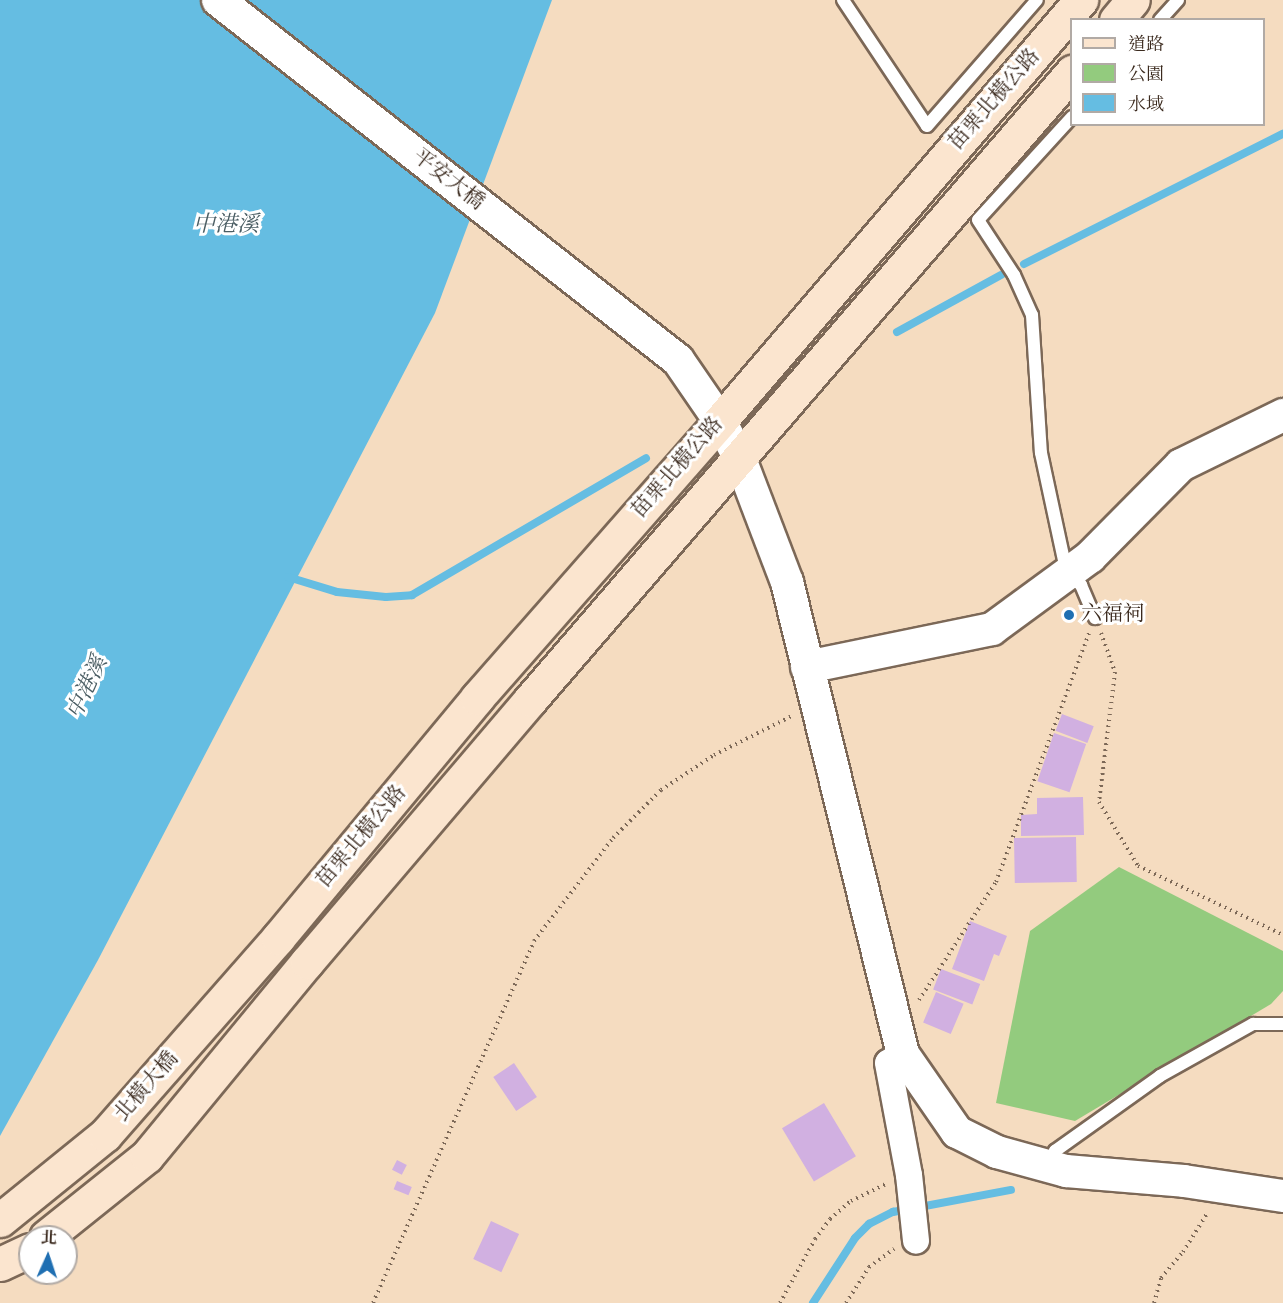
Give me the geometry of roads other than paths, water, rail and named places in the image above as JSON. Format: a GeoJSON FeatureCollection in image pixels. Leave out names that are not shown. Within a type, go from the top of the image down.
{"type":"FeatureCollection","features":[{"type":"Feature","properties":{"kind":"main road","name":"苗栗北橫公路"},"geometry":{"type":"LineString","coordinates":[[278,938],[477,698],[720,421],[1081,0]]}},
{"type":"Feature","properties":{"kind":"main road"},"geometry":{"type":"LineString","coordinates":[[1118,18],[1133,0]]}},
{"type":"Feature","properties":{"kind":"main road","name":"苗栗北橫公路"},"geometry":{"type":"LineString","coordinates":[[307,962],[1070,73]]}},
{"type":"Feature","properties":{"kind":"main road","name":"北橫大橋"},"geometry":{"type":"LineString","coordinates":[[0,1220],[105,1135],[278,938]]}},
{"type":"Feature","properties":{"kind":"main road","name":"北橫大橋"},"geometry":{"type":"LineString","coordinates":[[61,1225],[147,1156],[307,962]]}},
{"type":"Feature","properties":{"kind":"main road"},"geometry":{"type":"LineString","coordinates":[[0,1264],[18,1256]]}},
{"type":"Feature","properties":{"kind":"street","name":"平安大橋"},"geometry":{"type":"LineString","coordinates":[[218,0],[678,360],[720,421],[740,459],[787,582],[901,1044]]}},
{"type":"Feature","properties":{"kind":"street"},"geometry":{"type":"LineString","coordinates":[[807,667],[992,628],[1090,557],[1181,465],[1283,415]]}},
{"type":"Feature","properties":{"kind":"street"},"geometry":{"type":"LineString","coordinates":[[915,1232],[909,1182],[888,1063],[901,1044],[957,1132],[997,1152],[1048,1167],[1283,1196]]}},
{"type":"Feature","properties":{"kind":"lane"},"geometry":{"type":"LineString","coordinates":[[843,0],[927,126],[1037,0]]}},
{"type":"Feature","properties":{"kind":"lane"},"geometry":{"type":"LineString","coordinates":[[1162,18],[1178,0]]}},
{"type":"Feature","properties":{"kind":"lane"},"geometry":{"type":"LineString","coordinates":[[1070,118],[978,220],[1014,274],[1032,315],[1041,453],[1067,574],[1081,585],[1095,618]]}},
{"type":"Feature","properties":{"kind":"lane"},"geometry":{"type":"LineString","coordinates":[[1048,1167],[1055,1151],[1161,1076],[1253,1024],[1283,1024]]}},
{"type":"Feature","properties":{"kind":"water","name":"中港溪"},"geometry":{"type":"Polygon","coordinates":[[[0,0],[552,0],[435,313],[98,960],[0,1136],[0,0]]]}},
{"type":"Feature","properties":{"kind":"waterway"},"geometry":{"type":"LineString","coordinates":[[1024,264],[1283,134]]}},
{"type":"Feature","properties":{"kind":"waterway"},"geometry":{"type":"LineString","coordinates":[[897,332],[1001,275]]}},
{"type":"Feature","properties":{"kind":"waterway"},"geometry":{"type":"LineString","coordinates":[[288,577],[337,592],[386,597],[412,595],[646,458]]}},
{"type":"Feature","properties":{"kind":"waterway"},"geometry":{"type":"LineString","coordinates":[[813,1303],[855,1238],[869,1224],[893,1212],[1011,1190]]}},
{"type":"Feature","properties":{"kind":"place","name":"六福祠"},"geometry":{"type":"Point","coordinates":[1069,615]}}]}
